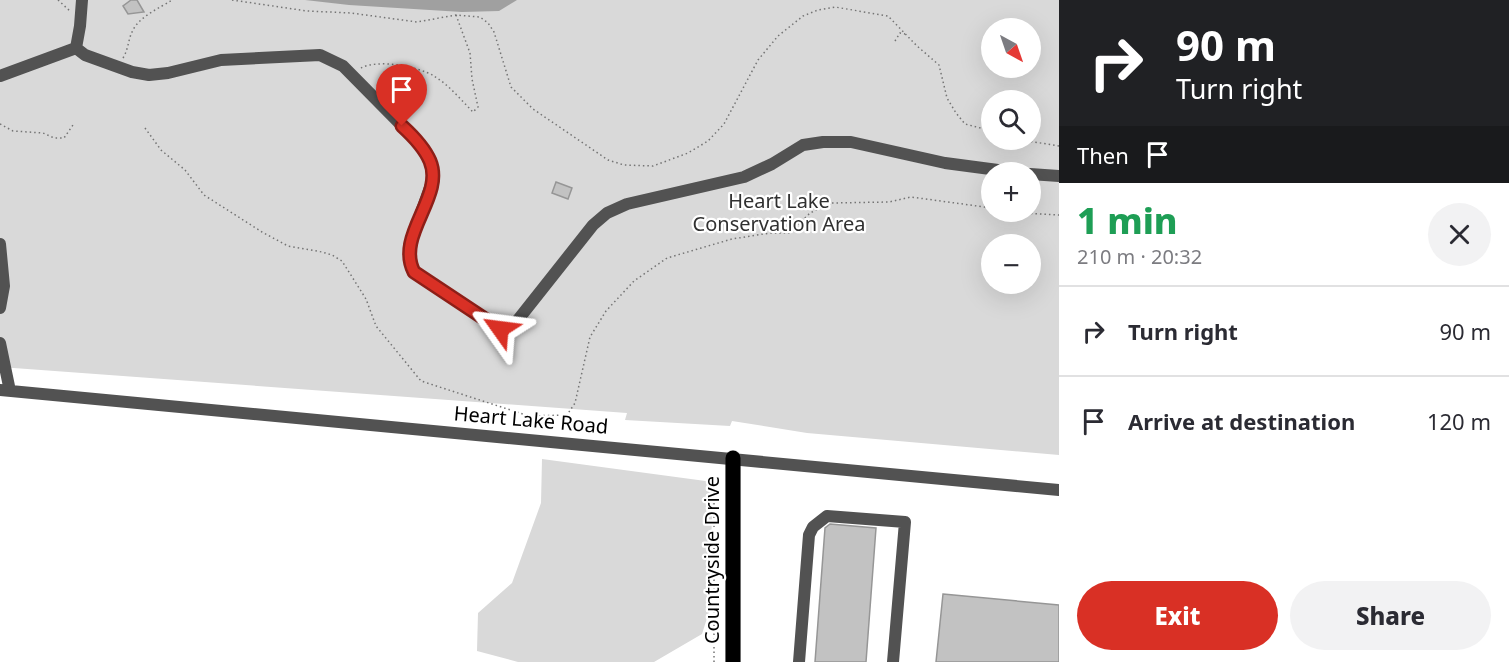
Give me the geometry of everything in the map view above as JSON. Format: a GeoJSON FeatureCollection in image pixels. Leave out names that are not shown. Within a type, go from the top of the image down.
{"type":"FeatureCollection","features":[{"type":"Feature","properties":{"kind":"main road","name":"Countryside Drive"},"geometry":{"type":"LineString","coordinates":[[733,458],[733,662]]}},
{"type":"Feature","properties":{"kind":"street"},"geometry":{"type":"LineString","coordinates":[[76,48],[82,0]]}},
{"type":"Feature","properties":{"kind":"street"},"geometry":{"type":"LineString","coordinates":[[1,75],[76,48]]}},
{"type":"Feature","properties":{"kind":"street"},"geometry":{"type":"LineString","coordinates":[[76,48],[85,55],[132,72],[149,75],[168,73],[221,60],[320,55],[343,66],[418,142],[431,163],[433,179],[409,246],[410,264],[414,272],[500,329],[508,328],[517,321],[593,225],[607,213],[627,204],[744,177],[772,164],[803,145],[851,142],[945,163],[981,168]]}},
{"type":"Feature","properties":{"kind":"street"},"geometry":{"type":"LineString","coordinates":[[1041,175],[1059,176]]}},
{"type":"Feature","properties":{"kind":"street"},"geometry":{"type":"LineString","coordinates":[[0,244],[4,286],[0,308]]}},
{"type":"Feature","properties":{"kind":"street"},"geometry":{"type":"LineString","coordinates":[[0,343],[5,390]]}},
{"type":"Feature","properties":{"kind":"street","name":"Heart Lake Road"},"geometry":{"type":"LineString","coordinates":[[5,390],[1059,490]]}},
{"type":"Feature","properties":{"kind":"street"},"geometry":{"type":"LineString","coordinates":[[799,662],[809,535],[819,521],[827,516],[836,516],[905,522],[893,662]]}},
{"type":"Feature","properties":{"kind":"path"},"geometry":{"type":"LineString","coordinates":[[129,48],[133,30],[147,16],[172,0]]}},
{"type":"Feature","properties":{"kind":"path"},"geometry":{"type":"LineString","coordinates":[[232,0],[417,22],[456,15],[480,17],[494,32],[512,87],[533,109],[608,160],[624,165],[653,166],[688,153],[708,141],[724,124],[758,60],[778,36],[802,16],[836,7],[888,16],[939,65],[947,98],[965,124],[981,128]]}},
{"type":"Feature","properties":{"kind":"path"},"geometry":{"type":"LineString","coordinates":[[352,77],[372,63],[409,68],[434,76],[473,112],[478,107],[472,79],[470,53],[456,15]]}},
{"type":"Feature","properties":{"kind":"path"},"geometry":{"type":"LineString","coordinates":[[895,41],[900,33],[906,34]]}},
{"type":"Feature","properties":{"kind":"path"},"geometry":{"type":"LineString","coordinates":[[0,124],[13,131],[43,133],[54,138],[64,138],[73,124]]}},
{"type":"Feature","properties":{"kind":"path"},"geometry":{"type":"LineString","coordinates":[[1041,144],[1059,146]]}},
{"type":"Feature","properties":{"kind":"path"},"geometry":{"type":"LineString","coordinates":[[1041,214],[1059,215]]}},
{"type":"Feature","properties":{"kind":"path"},"geometry":{"type":"LineString","coordinates":[[714,662],[714,479],[718,475]]}},
{"type":"Feature","properties":{"kind":"green space","name":"Heart Lake Conservation Area"},"geometry":{"type":"Polygon","coordinates":[[[0,0],[1059,0],[1059,455],[807,433],[732,421],[730,426],[625,420],[627,413],[0,367],[0,0]]]}},
{"type":"Feature","properties":{"kind":"green space"},"geometry":{"type":"Polygon","coordinates":[[[542,459],[713,482],[709,612],[702,634],[654,662],[518,662],[477,651],[478,613],[512,583],[541,503],[542,459]]]}},
{"type":"Feature","properties":{"kind":"shaded area"},"geometry":{"type":"Polygon","coordinates":[[[305,0],[517,0],[499,11],[462,12],[305,0]]]}},
{"type":"Feature","properties":{"kind":"building"},"geometry":{"type":"Polygon","coordinates":[[[131,0],[137,0],[144,12],[128,14],[123,6],[131,0]]]}},
{"type":"Feature","properties":{"kind":"building"},"geometry":{"type":"Polygon","coordinates":[[[556,182],[572,188],[568,199],[552,193],[556,182]]]}},
{"type":"Feature","properties":{"kind":"building"},"geometry":{"type":"Polygon","coordinates":[[[830,524],[876,528],[866,662],[815,662],[825,528],[830,524]]]}},
{"type":"Feature","properties":{"kind":"building"},"geometry":{"type":"Polygon","coordinates":[[[943,594],[1059,605],[1059,662],[936,662],[943,594]]]}},
{"type":"Feature","properties":{"kind":"route"},"geometry":{"type":"LineString","coordinates":[[402,126],[418,142],[431,163],[433,179],[409,246],[410,264],[414,272],[500,329]]}}]}
